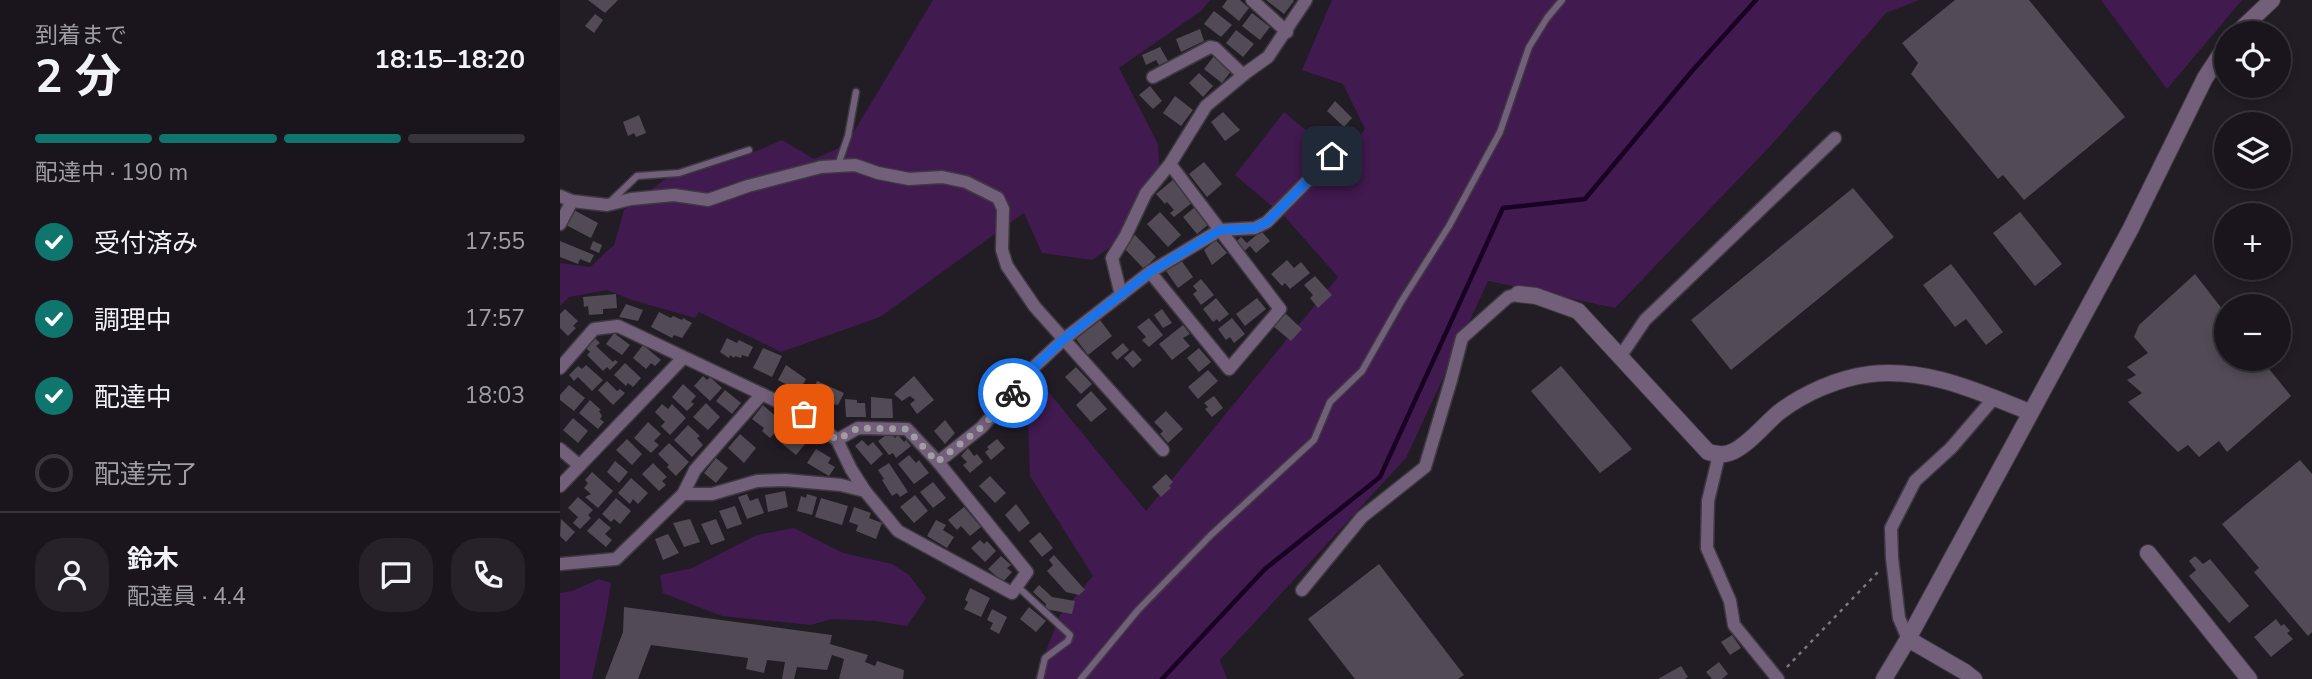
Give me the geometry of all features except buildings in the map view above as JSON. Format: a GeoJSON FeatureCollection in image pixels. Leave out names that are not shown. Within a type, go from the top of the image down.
{"type":"FeatureCollection","features":[{"type":"Feature","properties":{"kind":"street"},"geometry":{"type":"LineString","coordinates":[[1252,0],[1287,32]]}},
{"type":"Feature","properties":{"kind":"street"},"geometry":{"type":"LineString","coordinates":[[1121,295],[1112,258],[1146,193],[1170,164],[1206,106],[1268,57],[1306,0]]}},
{"type":"Feature","properties":{"kind":"street"},"geometry":{"type":"LineString","coordinates":[[2249,21],[2270,1]]}},
{"type":"Feature","properties":{"kind":"street"},"geometry":{"type":"LineString","coordinates":[[1153,77],[1210,47],[1215,48],[1243,75]]}},
{"type":"Feature","properties":{"kind":"street"},"geometry":{"type":"LineString","coordinates":[[1884,679],[2130,230],[2214,64]]}},
{"type":"Feature","properties":{"kind":"street"},"geometry":{"type":"LineString","coordinates":[[1620,357],[1645,320],[1835,138]]}},
{"type":"Feature","properties":{"kind":"street"},"geometry":{"type":"LineString","coordinates":[[937,462],[982,427],[1007,401],[1021,379],[1064,339],[1150,272],[1220,230],[1255,228],[1267,222],[1332,156]]}},
{"type":"Feature","properties":{"kind":"street"},"geometry":{"type":"LineString","coordinates":[[1150,272],[1229,369],[1280,309],[1170,164]]}},
{"type":"Feature","properties":{"kind":"street"},"geometry":{"type":"LineString","coordinates":[[560,224],[566,199],[607,205],[631,199],[674,195],[708,200],[821,167],[855,165],[909,179],[942,177],[966,182],[998,198],[1003,209],[1002,250],[1007,266],[1035,307],[1163,450]]}},
{"type":"Feature","properties":{"kind":"street"},"geometry":{"type":"LineString","coordinates":[[1302,590],[1362,517],[1425,467],[1462,338],[1508,297],[1518,294],[1536,296],[1578,311],[1708,452],[1718,455],[1735,451],[1779,412],[1809,393],[1870,374],[1931,376],[2030,412]]}},
{"type":"Feature","properties":{"kind":"street"},"geometry":{"type":"LineString","coordinates":[[560,368],[594,330],[605,326],[618,326],[804,414],[837,440],[865,491],[898,531],[1012,593],[1027,572],[907,429],[858,428],[837,440]]}},
{"type":"Feature","properties":{"kind":"street"},"geometry":{"type":"LineString","coordinates":[[560,486],[683,358]]}},
{"type":"Feature","properties":{"kind":"street"},"geometry":{"type":"LineString","coordinates":[[560,564],[616,559],[682,494],[695,470],[762,394]]}},
{"type":"Feature","properties":{"kind":"street"},"geometry":{"type":"LineString","coordinates":[[1974,679],[1908,639],[1899,618],[1891,528],[1915,481],[1951,448],[1994,398]]}},
{"type":"Feature","properties":{"kind":"street"},"geometry":{"type":"LineString","coordinates":[[560,449],[579,465]]}},
{"type":"Feature","properties":{"kind":"street"},"geometry":{"type":"LineString","coordinates":[[1718,455],[1708,500],[1707,548],[1730,601],[1734,625],[1778,678]]}},
{"type":"Feature","properties":{"kind":"street"},"geometry":{"type":"LineString","coordinates":[[682,494],[712,494],[757,481],[785,480],[841,485],[865,491]]}},
{"type":"Feature","properties":{"kind":"street"},"geometry":{"type":"LineString","coordinates":[[2148,553],[2249,679]]}},
{"type":"Feature","properties":{"kind":"lane"},"geometry":{"type":"LineString","coordinates":[[1081,679],[1147,600],[1211,535],[1314,440],[1330,402],[1362,371],[1449,226],[1500,132],[1530,47],[1547,18],[1562,0]]}},
{"type":"Feature","properties":{"kind":"lane"},"geometry":{"type":"LineString","coordinates":[[837,166],[848,136],[856,92]]}},
{"type":"Feature","properties":{"kind":"lane"},"geometry":{"type":"LineString","coordinates":[[607,205],[637,176],[678,173],[749,150]]}},
{"type":"Feature","properties":{"kind":"lane"},"geometry":{"type":"LineString","coordinates":[[1017,586],[1070,635],[1068,641],[1045,658],[1040,679]]}},
{"type":"Feature","properties":{"kind":"path"},"geometry":{"type":"LineString","coordinates":[[1778,678],[1892,558]]}},
{"type":"Feature","properties":{"kind":"shaded area"},"geometry":{"type":"Polygon","coordinates":[[[933,0],[1210,0],[1201,11],[1119,68],[1158,144],[1160,180],[1125,237],[1092,260],[1042,253],[1024,213],[880,317],[781,352],[699,312],[695,318],[607,290],[569,297],[560,306],[560,263],[590,267],[614,245],[624,210],[671,175],[741,158],[782,140],[814,159],[846,145],[933,0]]]}},
{"type":"Feature","properties":{"kind":"shaded area"},"geometry":{"type":"Polygon","coordinates":[[[1332,0],[1919,0],[1886,13],[1775,141],[1615,308],[1488,281],[1406,458],[1220,660],[1227,679],[1035,679],[1060,615],[1093,576],[1030,476],[1028,419],[1047,390],[1146,511],[1338,277],[1286,218],[1235,175],[1284,112],[1341,159],[1365,129],[1343,84],[1302,70],[1332,0]]]}},
{"type":"Feature","properties":{"kind":"shaded area"},"geometry":{"type":"Polygon","coordinates":[[[2101,0],[2242,0],[2224,21],[2214,21],[2214,33],[2167,89],[2101,0]]]}},
{"type":"Feature","properties":{"kind":"shaded area"},"geometry":{"type":"Polygon","coordinates":[[[794,528],[843,553],[892,564],[909,575],[926,598],[907,626],[832,619],[811,625],[722,616],[663,593],[660,575],[692,568],[757,535],[794,528]]]}},
{"type":"Feature","properties":{"kind":"shaded area"},"geometry":{"type":"Polygon","coordinates":[[[599,579],[611,583],[592,679],[560,679],[560,593],[572,591],[599,579]]]}},
{"type":"Feature","properties":{"kind":"waterway"},"geometry":{"type":"LineString","coordinates":[[1162,679],[1265,569],[1380,477],[1503,208],[1585,199],[1692,71],[1756,0]]}},
{"type":"Feature","properties":{"kind":"way so far"},"geometry":{"type":"LineString","coordinates":[[804,414],[837,440],[858,428],[907,429],[937,462],[982,427],[1013,393]]}},
{"type":"Feature","properties":{"kind":"route"},"geometry":{"type":"LineString","coordinates":[[1013,393],[1021,379],[1064,339],[1150,272],[1220,230],[1255,228],[1267,222],[1332,156]]}}]}
